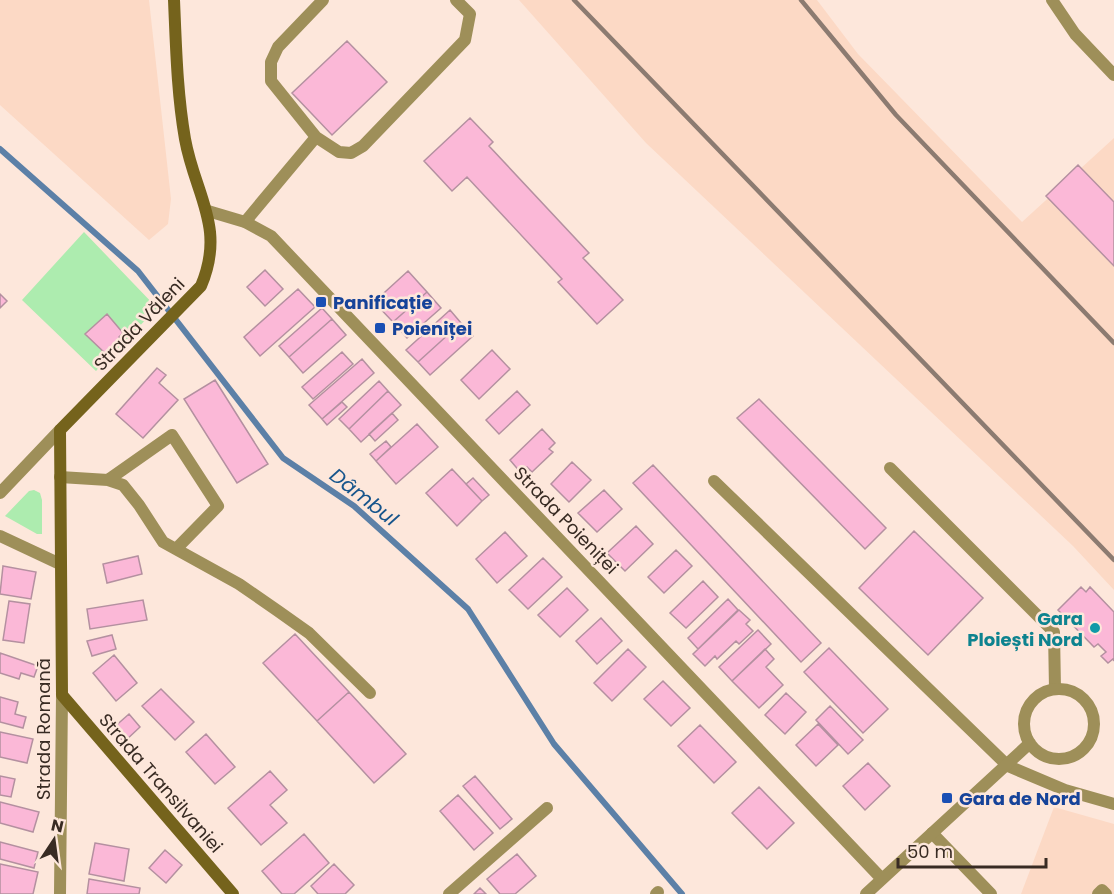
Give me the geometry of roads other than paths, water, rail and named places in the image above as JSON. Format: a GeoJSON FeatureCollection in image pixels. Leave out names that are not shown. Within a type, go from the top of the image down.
{"type":"FeatureCollection","features":[{"type":"Feature","properties":{"kind":"main road","name":"Strada Văleni"},"geometry":{"type":"LineString","coordinates":[[60,430],[135,356],[201,286],[209,268],[212,252],[208,211],[186,141],[181,107],[174,0]]}},
{"type":"Feature","properties":{"kind":"main road","name":"Strada Romană"},"geometry":{"type":"LineString","coordinates":[[60,430],[62,695]]}},
{"type":"Feature","properties":{"kind":"main road","name":"Strada Transilvaniei"},"geometry":{"type":"LineString","coordinates":[[62,695],[233,894]]}},
{"type":"Feature","properties":{"kind":"street"},"geometry":{"type":"LineString","coordinates":[[323,0],[278,47],[271,62],[271,81],[316,137],[339,152],[351,153],[363,146],[465,40],[470,14],[456,0]]}},
{"type":"Feature","properties":{"kind":"street"},"geometry":{"type":"LineString","coordinates":[[1052,0],[1075,34],[1114,75]]}},
{"type":"Feature","properties":{"kind":"street"},"geometry":{"type":"LineString","coordinates":[[244,222],[316,137]]}},
{"type":"Feature","properties":{"kind":"street","name":"Strada Poieniței"},"geometry":{"type":"LineString","coordinates":[[208,211],[244,222],[271,236],[882,879]]}},
{"type":"Feature","properties":{"kind":"street","name":"Strada Văleni"},"geometry":{"type":"LineString","coordinates":[[0,493],[60,430]]}},
{"type":"Feature","properties":{"kind":"street"},"geometry":{"type":"LineString","coordinates":[[108,480],[172,435],[218,506],[176,549]]}},
{"type":"Feature","properties":{"kind":"street"},"geometry":{"type":"LineString","coordinates":[[890,468],[1054,632],[1055,689]]}},
{"type":"Feature","properties":{"kind":"street"},"geometry":{"type":"LineString","coordinates":[[60,477],[108,480],[123,485],[163,542],[239,584],[309,633],[370,693]]}},
{"type":"Feature","properties":{"kind":"street"},"geometry":{"type":"LineString","coordinates":[[714,481],[1008,766],[1065,790],[1114,804]]}},
{"type":"Feature","properties":{"kind":"street"},"geometry":{"type":"LineString","coordinates":[[0,536],[60,564]]}},
{"type":"Feature","properties":{"kind":"street"},"geometry":{"type":"LineString","coordinates":[[1055,689],[1077,694],[1086,701],[1092,711],[1094,721],[1093,733],[1081,751],[1071,757],[1060,759],[1038,752],[1030,743],[1024,724],[1030,704],[1036,697],[1045,691],[1055,689]]}},
{"type":"Feature","properties":{"kind":"street","name":"Strada Romană"},"geometry":{"type":"LineString","coordinates":[[60,894],[62,695]]}},
{"type":"Feature","properties":{"kind":"street"},"geometry":{"type":"LineString","coordinates":[[866,894],[1008,766],[1030,743]]}},
{"type":"Feature","properties":{"kind":"street"},"geometry":{"type":"LineString","coordinates":[[449,894],[547,808]]}},
{"type":"Feature","properties":{"kind":"street"},"geometry":{"type":"LineString","coordinates":[[932,833],[991,894]]}},
{"type":"Feature","properties":{"kind":"street"},"geometry":{"type":"LineString","coordinates":[[1098,894],[1102,890],[1106,894]]}},
{"type":"Feature","properties":{"kind":"waterway","name":"Dâmbul"},"geometry":{"type":"LineString","coordinates":[[0,149],[138,271],[283,458],[354,506],[468,609],[554,744],[682,894]]}},
{"type":"Feature","properties":{"kind":"railway"},"geometry":{"type":"LineString","coordinates":[[574,0],[1114,560]]}},
{"type":"Feature","properties":{"kind":"railway"},"geometry":{"type":"LineString","coordinates":[[801,0],[896,115],[1114,343]]}},
{"type":"Feature","properties":{"kind":"place","name":"Panificație"},"geometry":{"type":"Point","coordinates":[321,302]}},
{"type":"Feature","properties":{"kind":"place","name":"Poieniței"},"geometry":{"type":"Point","coordinates":[380,328]}},
{"type":"Feature","properties":{"kind":"place","name":"Gara Ploiești Nord"},"geometry":{"type":"Point","coordinates":[1095,628]}},
{"type":"Feature","properties":{"kind":"place","name":"Gara de Nord"},"geometry":{"type":"Point","coordinates":[947,798]}}]}
